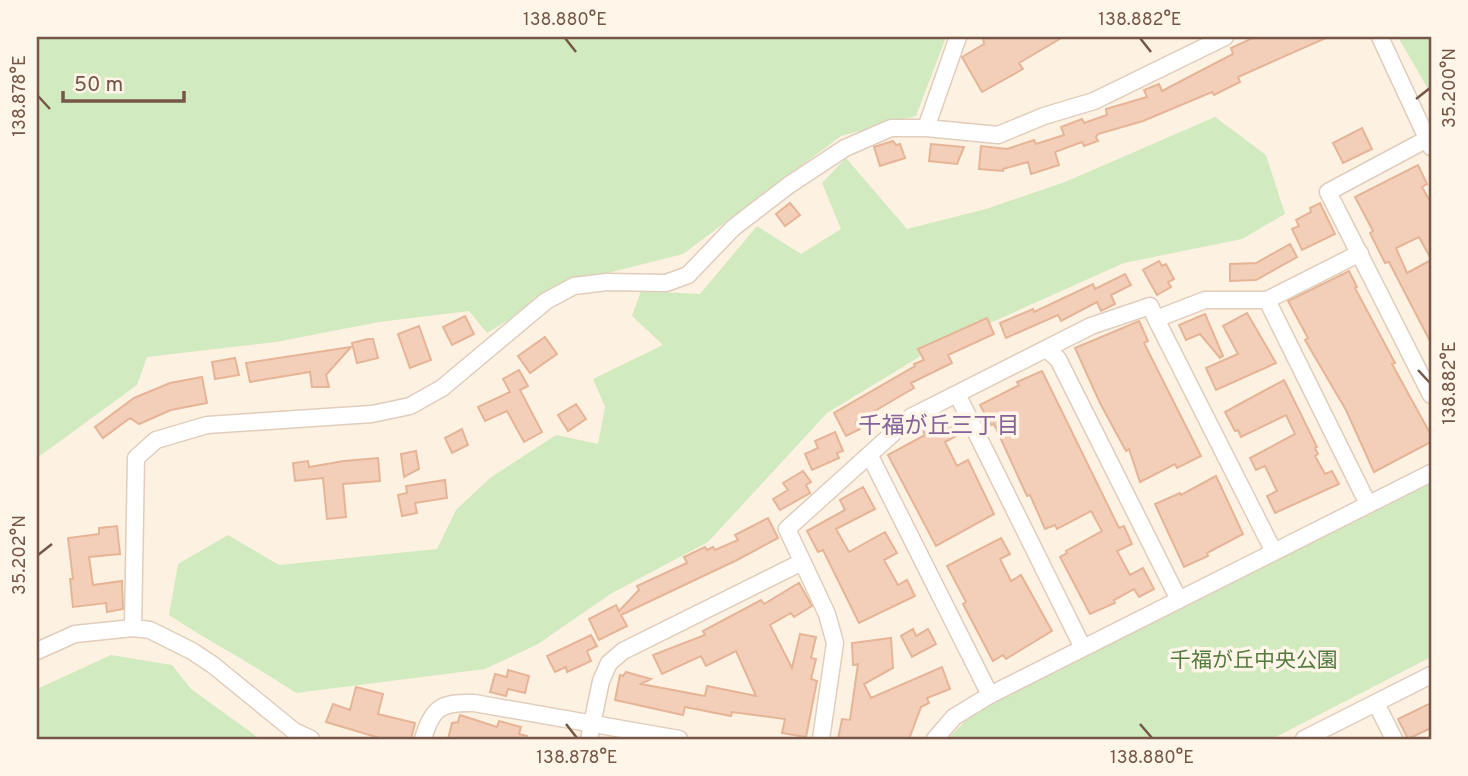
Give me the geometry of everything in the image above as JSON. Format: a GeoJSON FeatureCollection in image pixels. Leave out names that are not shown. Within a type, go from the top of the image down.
{"type":"FeatureCollection","features":[{"type":"Feature","properties":{"kind":"street"},"geometry":{"type":"LineString","coordinates":[[926,128],[958,37]]}},
{"type":"Feature","properties":{"kind":"street"},"geometry":{"type":"LineString","coordinates":[[133,628],[136,458],[156,440],[206,425],[372,414],[410,406],[442,388],[546,301],[574,286],[607,282],[666,283],[688,275],[733,228],[789,185],[845,148],[891,128],[926,128],[998,135],[1044,116],[1094,101],[1225,37]]}},
{"type":"Feature","properties":{"kind":"street"},"geometry":{"type":"LineString","coordinates":[[1380,37],[1430,141],[1328,192],[1431,395]]}},
{"type":"Feature","properties":{"kind":"street"},"geometry":{"type":"LineString","coordinates":[[1156,319],[1205,300],[1267,300],[1360,253]]}},
{"type":"Feature","properties":{"kind":"street"},"geometry":{"type":"LineString","coordinates":[[1267,300],[1368,504]]}},
{"type":"Feature","properties":{"kind":"street"},"geometry":{"type":"LineString","coordinates":[[821,739],[835,643],[827,614],[787,529],[912,417],[1091,326],[1150,306],[1274,552]]}},
{"type":"Feature","properties":{"kind":"street"},"geometry":{"type":"LineString","coordinates":[[1046,349],[1058,359],[1179,600]]}},
{"type":"Feature","properties":{"kind":"street"},"geometry":{"type":"LineString","coordinates":[[957,394],[1083,648]]}},
{"type":"Feature","properties":{"kind":"street"},"geometry":{"type":"LineString","coordinates":[[870,456],[990,695]]}},
{"type":"Feature","properties":{"kind":"street"},"geometry":{"type":"LineString","coordinates":[[935,739],[954,717],[990,695],[1431,472]]}},
{"type":"Feature","properties":{"kind":"street"},"geometry":{"type":"LineString","coordinates":[[591,731],[601,681],[609,663],[624,651],[802,562]]}},
{"type":"Feature","properties":{"kind":"street"},"geometry":{"type":"LineString","coordinates":[[37,651],[75,634],[133,628],[150,630],[213,665],[294,732],[311,739]]}},
{"type":"Feature","properties":{"kind":"street"},"geometry":{"type":"LineString","coordinates":[[1304,739],[1431,675]]}},
{"type":"Feature","properties":{"kind":"street"},"geometry":{"type":"LineString","coordinates":[[423,739],[430,720],[439,707],[454,702],[474,703],[591,731],[679,739]]}},
{"type":"Feature","properties":{"kind":"street"},"geometry":{"type":"LineString","coordinates":[[1376,703],[1394,739]]}},
{"type":"Feature","properties":{"kind":"green space"},"geometry":{"type":"Polygon","coordinates":[[[37,37],[946,37],[916,116],[841,136],[683,254],[572,282],[487,333],[469,311],[379,322],[276,342],[147,357],[137,385],[37,458],[37,37]]]}},
{"type":"Feature","properties":{"kind":"green space"},"geometry":{"type":"Polygon","coordinates":[[[1398,37],[1431,37],[1431,94],[1398,37]]]}},
{"type":"Feature","properties":{"kind":"green space"},"geometry":{"type":"Polygon","coordinates":[[[1215,117],[1266,155],[1285,214],[1242,239],[1124,263],[934,348],[827,413],[708,542],[612,593],[538,644],[485,669],[296,693],[169,615],[178,564],[228,535],[279,565],[437,549],[456,510],[490,478],[556,435],[598,444],[605,407],[593,379],[663,345],[632,316],[641,291],[700,294],[757,226],[801,254],[841,229],[822,183],[846,158],[907,229],[986,209],[1065,182],[1215,117]]]}},
{"type":"Feature","properties":{"kind":"green space","name":"千福が丘中央公園"},"geometry":{"type":"Polygon","coordinates":[[[1431,483],[1431,657],[1272,739],[948,739],[966,720],[992,704],[1431,483]]]}},
{"type":"Feature","properties":{"kind":"green space"},"geometry":{"type":"Polygon","coordinates":[[[111,655],[172,665],[191,689],[260,739],[37,739],[37,689],[111,655]]]}},
{"type":"Feature","properties":{"kind":"building"},"geometry":{"type":"Polygon","coordinates":[[[983,37],[1063,37],[1019,63],[1023,69],[982,92],[962,57],[984,44],[983,37]]]}},
{"type":"Feature","properties":{"kind":"building"},"geometry":{"type":"Polygon","coordinates":[[[1255,37],[1328,37],[1238,77],[1240,82],[1214,95],[1212,92],[1143,121],[1098,134],[1098,141],[1084,146],[1082,142],[1055,152],[1059,165],[1031,174],[1028,162],[1003,171],[979,169],[981,146],[1007,149],[1034,140],[1036,144],[1064,135],[1061,127],[1082,119],[1084,123],[1107,115],[1106,109],[1147,97],[1144,90],[1159,84],[1162,91],[1233,54],[1231,48],[1255,37]]]}},
{"type":"Feature","properties":{"kind":"building"},"geometry":{"type":"Polygon","coordinates":[[[1362,128],[1372,149],[1343,163],[1333,143],[1362,128]]]}},
{"type":"Feature","properties":{"kind":"building"},"geometry":{"type":"Polygon","coordinates":[[[893,141],[896,145],[900,144],[905,158],[880,166],[874,147],[893,141]]]}},
{"type":"Feature","properties":{"kind":"building"},"geometry":{"type":"Polygon","coordinates":[[[931,144],[964,147],[957,164],[929,161],[931,144]]]}},
{"type":"Feature","properties":{"kind":"building"},"geometry":{"type":"Polygon","coordinates":[[[1418,165],[1427,184],[1422,187],[1431,203],[1431,259],[1419,237],[1396,248],[1407,273],[1431,260],[1431,343],[1389,262],[1385,263],[1370,233],[1373,231],[1355,197],[1418,165]]]}},
{"type":"Feature","properties":{"kind":"building"},"geometry":{"type":"Polygon","coordinates":[[[790,203],[800,215],[785,226],[776,214],[790,203]]]}},
{"type":"Feature","properties":{"kind":"building"},"geometry":{"type":"Polygon","coordinates":[[[1320,203],[1335,234],[1302,250],[1292,229],[1299,226],[1296,220],[1311,212],[1310,208],[1320,203]]]}},
{"type":"Feature","properties":{"kind":"building"},"geometry":{"type":"Polygon","coordinates":[[[1290,244],[1297,257],[1256,280],[1230,281],[1230,264],[1256,263],[1290,244]]]}},
{"type":"Feature","properties":{"kind":"building"},"geometry":{"type":"Polygon","coordinates":[[[1159,261],[1162,266],[1166,264],[1174,279],[1168,282],[1171,287],[1157,295],[1143,270],[1159,261]]]}},
{"type":"Feature","properties":{"kind":"building"},"geometry":{"type":"Polygon","coordinates":[[[1349,271],[1357,287],[1355,288],[1395,363],[1392,364],[1431,435],[1431,442],[1374,472],[1346,410],[1305,340],[1308,338],[1288,301],[1349,271]]]}},
{"type":"Feature","properties":{"kind":"building"},"geometry":{"type":"Polygon","coordinates":[[[1125,274],[1131,285],[1111,295],[1115,304],[1101,311],[1097,302],[1061,321],[1058,315],[1006,338],[1000,323],[1033,309],[1034,312],[1093,284],[1095,289],[1125,274]]]}},
{"type":"Feature","properties":{"kind":"building"},"geometry":{"type":"Polygon","coordinates":[[[1247,313],[1276,363],[1216,390],[1206,368],[1238,354],[1223,326],[1247,313]]]}},
{"type":"Feature","properties":{"kind":"building"},"geometry":{"type":"Polygon","coordinates":[[[1205,314],[1223,356],[1220,358],[1200,334],[1186,340],[1179,325],[1205,314]]]}},
{"type":"Feature","properties":{"kind":"building"},"geometry":{"type":"Polygon","coordinates":[[[465,316],[474,334],[452,345],[443,327],[465,316]]]}},
{"type":"Feature","properties":{"kind":"building"},"geometry":{"type":"Polygon","coordinates":[[[987,318],[994,334],[948,355],[952,363],[911,383],[914,388],[856,422],[860,429],[846,436],[834,413],[924,360],[918,349],[987,318]]]}},
{"type":"Feature","properties":{"kind":"building"},"geometry":{"type":"Polygon","coordinates":[[[1139,321],[1148,341],[1144,343],[1201,456],[1177,468],[1175,464],[1140,482],[1129,449],[1126,451],[1100,403],[1075,348],[1139,321]]]}},
{"type":"Feature","properties":{"kind":"building"},"geometry":{"type":"Polygon","coordinates":[[[419,326],[431,360],[410,368],[398,334],[419,326]]]}},
{"type":"Feature","properties":{"kind":"building"},"geometry":{"type":"Polygon","coordinates":[[[545,337],[557,354],[530,373],[518,356],[545,337]]]}},
{"type":"Feature","properties":{"kind":"building"},"geometry":{"type":"Polygon","coordinates":[[[373,339],[378,358],[357,363],[352,343],[373,339]]]}},
{"type":"Feature","properties":{"kind":"building"},"geometry":{"type":"Polygon","coordinates":[[[351,347],[326,375],[329,387],[312,387],[310,372],[250,382],[246,363],[351,347]]]}},
{"type":"Feature","properties":{"kind":"building"},"geometry":{"type":"Polygon","coordinates":[[[235,358],[239,375],[215,379],[212,362],[235,358]]]}},
{"type":"Feature","properties":{"kind":"building"},"geometry":{"type":"Polygon","coordinates":[[[519,370],[528,386],[520,390],[542,432],[524,442],[507,411],[485,421],[478,407],[510,392],[503,379],[519,370]]]}},
{"type":"Feature","properties":{"kind":"building"},"geometry":{"type":"Polygon","coordinates":[[[1042,371],[1119,528],[1124,526],[1132,544],[1117,551],[1130,575],[1143,568],[1154,589],[1139,597],[1134,589],[1114,600],[1115,603],[1090,614],[1060,557],[1102,531],[1091,511],[1057,529],[1055,525],[1045,529],[994,424],[991,425],[980,405],[1019,385],[1017,382],[1042,371]]]}},
{"type":"Feature","properties":{"kind":"building"},"geometry":{"type":"Polygon","coordinates":[[[202,377],[207,403],[171,410],[139,424],[130,418],[103,438],[95,427],[134,398],[170,383],[202,377]]]}},
{"type":"Feature","properties":{"kind":"building"},"geometry":{"type":"Polygon","coordinates":[[[1284,380],[1317,447],[1315,448],[1318,454],[1315,456],[1325,474],[1332,471],[1339,484],[1275,513],[1267,496],[1277,491],[1265,466],[1256,470],[1250,458],[1295,434],[1286,415],[1241,437],[1225,412],[1284,380]]]}},
{"type":"Feature","properties":{"kind":"building"},"geometry":{"type":"Polygon","coordinates":[[[576,404],[586,419],[568,431],[558,415],[576,404]]]}},
{"type":"Feature","properties":{"kind":"building"},"geometry":{"type":"Polygon","coordinates":[[[945,414],[956,436],[945,442],[957,466],[968,460],[994,514],[936,546],[888,455],[925,435],[921,427],[945,414]]]}},
{"type":"Feature","properties":{"kind":"building"},"geometry":{"type":"Polygon","coordinates":[[[462,429],[468,445],[452,453],[445,438],[462,429]]]}},
{"type":"Feature","properties":{"kind":"building"},"geometry":{"type":"Polygon","coordinates":[[[835,432],[843,451],[837,453],[839,458],[812,470],[805,454],[818,448],[815,441],[835,432]]]}},
{"type":"Feature","properties":{"kind":"building"},"geometry":{"type":"Polygon","coordinates":[[[416,451],[419,469],[404,477],[401,454],[416,451]]]}},
{"type":"Feature","properties":{"kind":"building"},"geometry":{"type":"Polygon","coordinates":[[[378,458],[380,481],[343,484],[346,517],[327,519],[323,478],[295,481],[293,463],[308,461],[309,467],[378,458]]]}},
{"type":"Feature","properties":{"kind":"building"},"geometry":{"type":"Polygon","coordinates":[[[803,471],[811,482],[806,485],[810,493],[780,510],[773,499],[788,490],[783,483],[803,471]]]}},
{"type":"Feature","properties":{"kind":"building"},"geometry":{"type":"Polygon","coordinates":[[[1216,476],[1243,534],[1207,553],[1208,556],[1184,567],[1155,504],[1180,493],[1181,495],[1216,476]]]}},
{"type":"Feature","properties":{"kind":"building"},"geometry":{"type":"Polygon","coordinates":[[[445,480],[447,498],[415,503],[417,513],[402,516],[398,495],[407,493],[406,486],[445,480]]]}},
{"type":"Feature","properties":{"kind":"building"},"geometry":{"type":"Polygon","coordinates":[[[863,487],[875,509],[836,529],[849,552],[885,532],[897,553],[884,560],[898,585],[907,580],[915,596],[859,623],[823,550],[818,552],[807,531],[845,510],[840,500],[863,487]]]}},
{"type":"Feature","properties":{"kind":"building"},"geometry":{"type":"Polygon","coordinates":[[[768,518],[778,538],[621,615],[627,626],[599,640],[589,619],[616,605],[619,611],[639,590],[637,586],[687,563],[684,557],[705,547],[707,550],[713,547],[715,550],[738,540],[735,535],[768,518]]]}},
{"type":"Feature","properties":{"kind":"building"},"geometry":{"type":"Polygon","coordinates":[[[117,526],[120,554],[89,557],[93,585],[122,581],[123,609],[107,612],[106,603],[73,607],[68,538],[99,534],[99,528],[117,526]]]}},
{"type":"Feature","properties":{"kind":"building"},"geometry":{"type":"Polygon","coordinates":[[[1001,538],[1010,554],[1000,559],[1011,581],[1021,575],[1052,631],[1006,659],[1003,655],[993,661],[963,604],[966,602],[947,566],[1001,538]]]}},
{"type":"Feature","properties":{"kind":"building"},"geometry":{"type":"Polygon","coordinates":[[[799,583],[812,606],[794,617],[791,613],[770,625],[792,668],[800,634],[816,637],[811,658],[816,659],[811,679],[817,681],[806,737],[782,733],[785,719],[732,712],[731,716],[685,707],[683,715],[615,700],[620,675],[623,676],[626,672],[651,679],[641,684],[705,696],[707,686],[756,696],[736,651],[706,666],[701,656],[662,674],[653,655],[705,635],[703,631],[761,600],[764,604],[799,583]]]}},
{"type":"Feature","properties":{"kind":"building"},"geometry":{"type":"Polygon","coordinates":[[[913,629],[916,636],[928,629],[936,644],[912,657],[901,636],[913,629]]]}},
{"type":"Feature","properties":{"kind":"building"},"geometry":{"type":"Polygon","coordinates":[[[591,635],[597,646],[587,651],[591,661],[567,672],[566,667],[555,672],[547,656],[591,635]]]}},
{"type":"Feature","properties":{"kind":"building"},"geometry":{"type":"Polygon","coordinates":[[[891,638],[893,668],[864,684],[871,698],[942,667],[950,689],[927,698],[929,703],[921,707],[909,739],[838,739],[842,719],[850,720],[858,664],[853,665],[852,643],[891,638]]]}},
{"type":"Feature","properties":{"kind":"building"},"geometry":{"type":"Polygon","coordinates":[[[508,670],[529,676],[525,693],[508,689],[506,696],[490,692],[495,674],[507,677],[508,670]]]}},
{"type":"Feature","properties":{"kind":"building"},"geometry":{"type":"Polygon","coordinates":[[[356,687],[383,694],[378,714],[415,723],[411,739],[383,739],[326,722],[333,704],[350,710],[356,687]]]}},
{"type":"Feature","properties":{"kind":"building"},"geometry":{"type":"Polygon","coordinates":[[[1431,703],[1431,728],[1408,739],[1398,719],[1431,703]]]}},
{"type":"Feature","properties":{"kind":"building"},"geometry":{"type":"Polygon","coordinates":[[[460,715],[497,727],[499,721],[521,727],[519,734],[527,736],[526,739],[448,739],[452,723],[458,722],[460,715]]]}},
{"type":"Feature","properties":{"kind":"district","name":"千福が丘三丁目"},"geometry":{"type":"Point","coordinates":[939,425]}}]}
